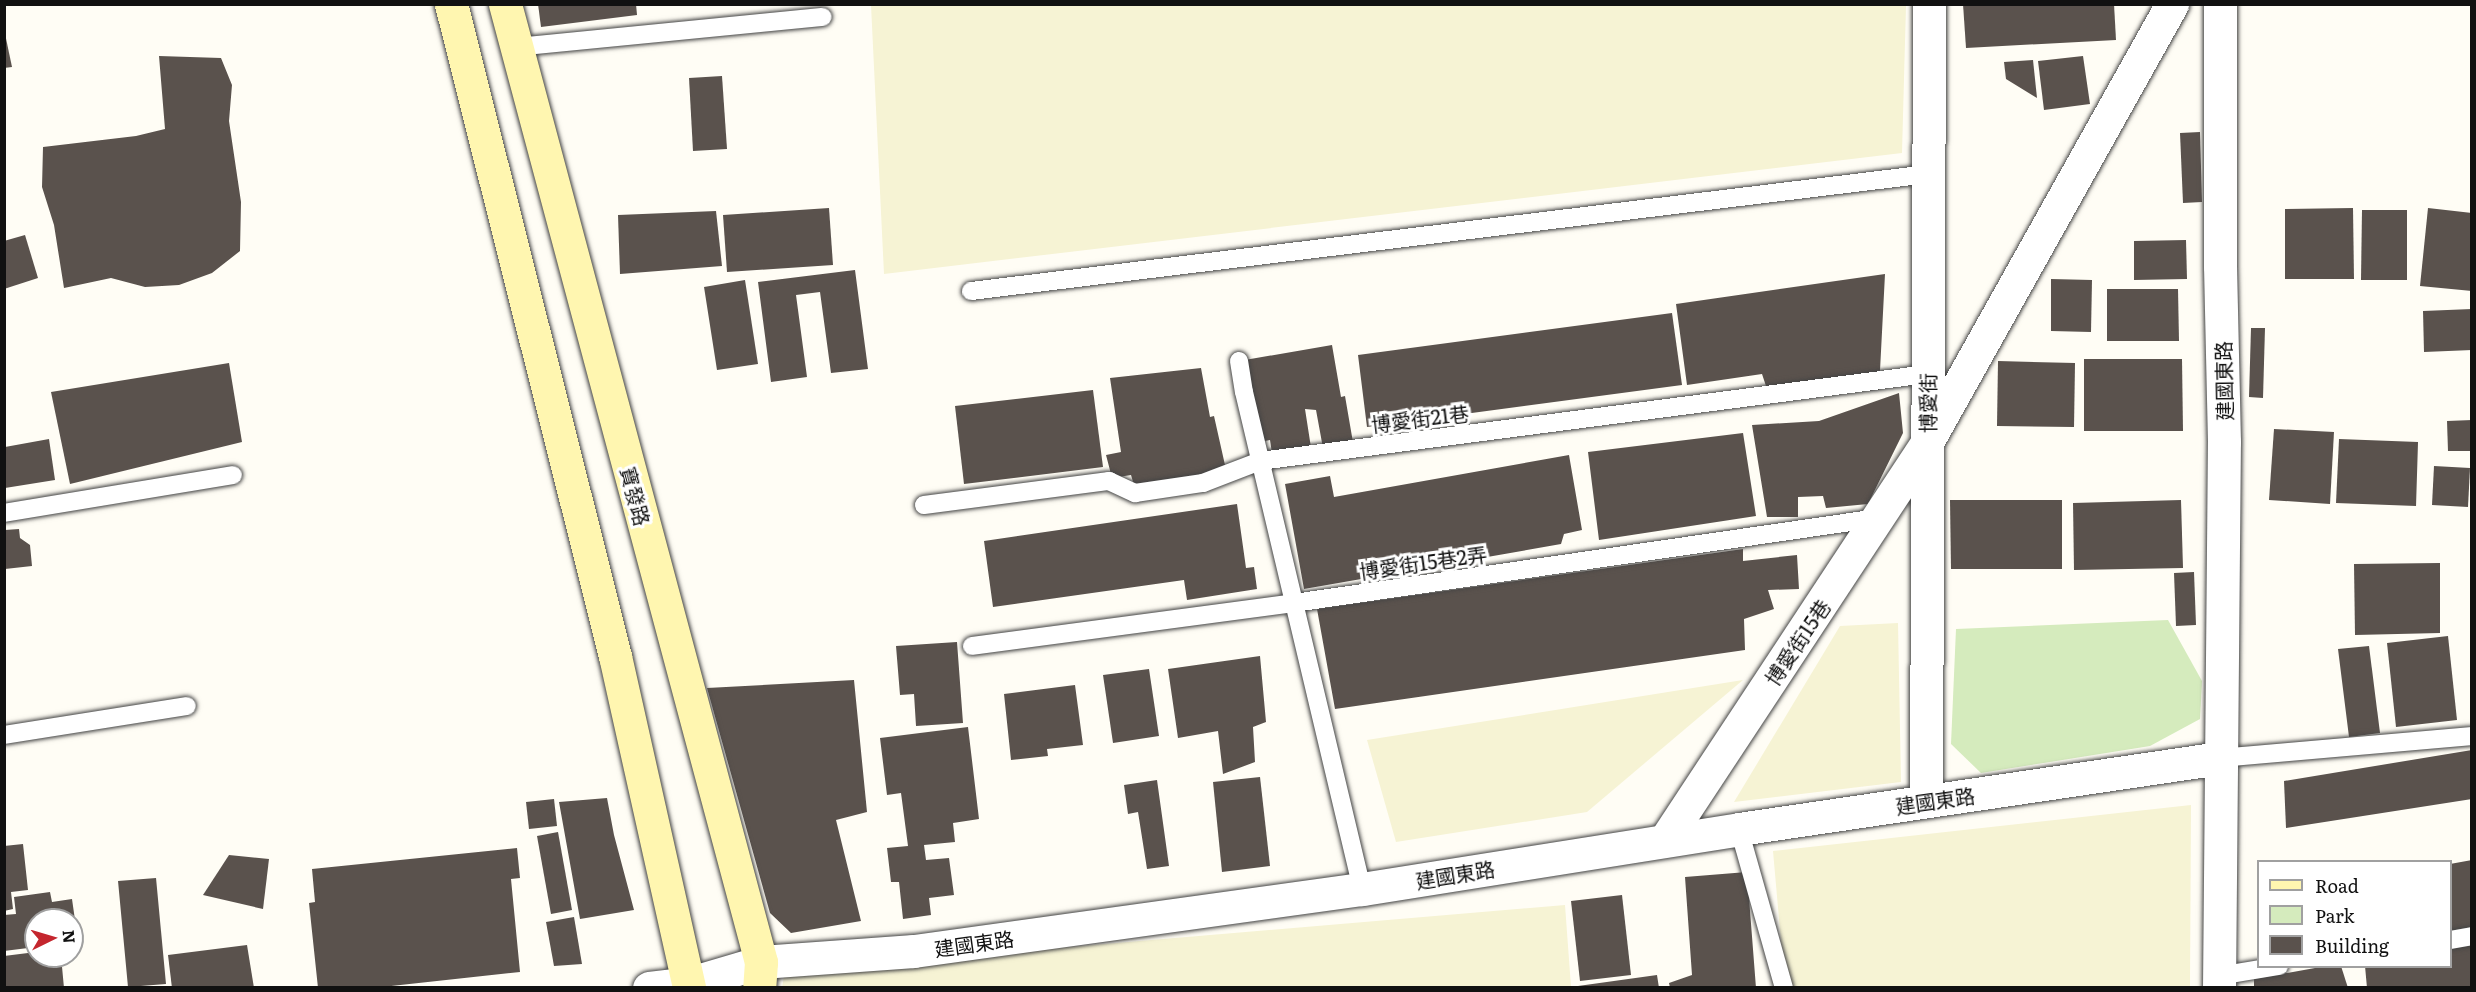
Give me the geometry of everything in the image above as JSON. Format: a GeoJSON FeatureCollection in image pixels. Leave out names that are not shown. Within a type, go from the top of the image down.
{"type":"FeatureCollection","features":[{"type":"Feature","properties":{"kind":"main road"},"geometry":{"type":"LineString","coordinates":[[451,4],[612,644],[689,985]]}},
{"type":"Feature","properties":{"kind":"main road","name":"寶發路"},"geometry":{"type":"LineString","coordinates":[[505,4],[760,975]]}},
{"type":"Feature","properties":{"kind":"street","name":"博愛街"},"geometry":{"type":"LineString","coordinates":[[1926,801],[1929,4]]}},
{"type":"Feature","properties":{"kind":"street"},"geometry":{"type":"LineString","coordinates":[[1927,442],[2172,4]]}},
{"type":"Feature","properties":{"kind":"street","name":"建國東路"},"geometry":{"type":"LineString","coordinates":[[2219,982],[2224,442],[2220,266],[2220,4]]}},
{"type":"Feature","properties":{"kind":"street","name":"博愛街15巷"},"geometry":{"type":"LineString","coordinates":[[1665,840],[1927,442]]}},
{"type":"Feature","properties":{"kind":"street","name":"建國東路"},"geometry":{"type":"LineString","coordinates":[[650,987],[689,985],[914,951],[1362,889],[1665,840],[2220,758]]}},
{"type":"Feature","properties":{"kind":"lane"},"geometry":{"type":"LineString","coordinates":[[516,47],[823,17]]}},
{"type":"Feature","properties":{"kind":"lane"},"geometry":{"type":"LineString","coordinates":[[971,291],[1928,174]]}},
{"type":"Feature","properties":{"kind":"lane"},"geometry":{"type":"LineString","coordinates":[[1239,361],[1260,461],[1362,889]]}},
{"type":"Feature","properties":{"kind":"lane","name":"博愛街21巷"},"geometry":{"type":"LineString","coordinates":[[924,505],[1109,482],[1136,493],[1203,483],[1260,461],[1927,374]]}},
{"type":"Feature","properties":{"kind":"lane"},"geometry":{"type":"LineString","coordinates":[[4,513],[233,475]]}},
{"type":"Feature","properties":{"kind":"lane","name":"博愛街15巷2弄"},"geometry":{"type":"LineString","coordinates":[[972,646],[1294,603],[1878,518]]}},
{"type":"Feature","properties":{"kind":"lane"},"geometry":{"type":"LineString","coordinates":[[4,735],[187,706]]}},
{"type":"Feature","properties":{"kind":"lane"},"geometry":{"type":"LineString","coordinates":[[2220,758],[2472,736]]}},
{"type":"Feature","properties":{"kind":"lane"},"geometry":{"type":"LineString","coordinates":[[1739,829],[1784,987]]}},
{"type":"Feature","properties":{"kind":"lane"},"geometry":{"type":"LineString","coordinates":[[2452,940],[2472,936]]}},
{"type":"Feature","properties":{"kind":"lane"},"geometry":{"type":"LineString","coordinates":[[2219,982],[2272,968]]}},
{"type":"Feature","properties":{"kind":"shaded area"},"geometry":{"type":"Polygon","coordinates":[[[871,5],[1906,5],[1902,153],[884,274],[871,5]]]}},
{"type":"Feature","properties":{"kind":"shaded area"},"geometry":{"type":"Polygon","coordinates":[[[1898,623],[1901,782],[1734,802],[1840,626],[1898,623]]]}},
{"type":"Feature","properties":{"kind":"shaded area"},"geometry":{"type":"Polygon","coordinates":[[[1743,680],[1587,812],[1396,842],[1367,740],[1743,680]]]}},
{"type":"Feature","properties":{"kind":"shaded area"},"geometry":{"type":"Polygon","coordinates":[[[2191,805],[2190,987],[1785,987],[1773,851],[2191,805]]]}},
{"type":"Feature","properties":{"kind":"shaded area"},"geometry":{"type":"Polygon","coordinates":[[[1565,905],[1571,987],[782,988],[785,971],[1565,905]]]}},
{"type":"Feature","properties":{"kind":"green space"},"geometry":{"type":"Polygon","coordinates":[[[2168,620],[2202,681],[2200,719],[2150,746],[1981,773],[1951,744],[1956,629],[2168,620]]]}},
{"type":"Feature","properties":{"kind":"building"},"geometry":{"type":"Polygon","coordinates":[[[538,4],[636,4],[637,15],[541,27],[538,4]]]}},
{"type":"Feature","properties":{"kind":"building"},"geometry":{"type":"Polygon","coordinates":[[[1963,4],[2114,4],[2116,40],[1966,48],[1963,4]]]}},
{"type":"Feature","properties":{"kind":"building"},"geometry":{"type":"Polygon","coordinates":[[[4,29],[12,67],[4,68],[4,29]]]}},
{"type":"Feature","properties":{"kind":"building"},"geometry":{"type":"Polygon","coordinates":[[[159,56],[221,58],[232,85],[229,121],[241,202],[240,251],[212,273],[179,285],[145,287],[111,278],[64,288],[54,225],[42,187],[43,147],[136,136],[165,129],[159,56]]]}},
{"type":"Feature","properties":{"kind":"building"},"geometry":{"type":"Polygon","coordinates":[[[2083,56],[2090,104],[2044,110],[2038,61],[2083,56]]]}},
{"type":"Feature","properties":{"kind":"building"},"geometry":{"type":"Polygon","coordinates":[[[2033,60],[2037,98],[2006,79],[2004,62],[2033,60]]]}},
{"type":"Feature","properties":{"kind":"building"},"geometry":{"type":"Polygon","coordinates":[[[722,76],[727,149],[693,151],[689,78],[722,76]]]}},
{"type":"Feature","properties":{"kind":"building"},"geometry":{"type":"Polygon","coordinates":[[[2200,132],[2202,202],[2183,203],[2180,133],[2200,132]]]}},
{"type":"Feature","properties":{"kind":"building"},"geometry":{"type":"Polygon","coordinates":[[[829,208],[833,265],[727,272],[723,215],[829,208]]]}},
{"type":"Feature","properties":{"kind":"building"},"geometry":{"type":"Polygon","coordinates":[[[2353,208],[2354,279],[2285,279],[2285,209],[2353,208]]]}},
{"type":"Feature","properties":{"kind":"building"},"geometry":{"type":"Polygon","coordinates":[[[2428,208],[2472,213],[2472,291],[2420,286],[2428,208]]]}},
{"type":"Feature","properties":{"kind":"building"},"geometry":{"type":"Polygon","coordinates":[[[2362,210],[2407,210],[2407,280],[2361,280],[2362,210]]]}},
{"type":"Feature","properties":{"kind":"building"},"geometry":{"type":"Polygon","coordinates":[[[716,211],[722,266],[620,274],[618,215],[716,211]]]}},
{"type":"Feature","properties":{"kind":"building"},"geometry":{"type":"Polygon","coordinates":[[[25,235],[38,278],[4,289],[4,241],[25,235]]]}},
{"type":"Feature","properties":{"kind":"building"},"geometry":{"type":"Polygon","coordinates":[[[2186,240],[2187,279],[2134,280],[2134,241],[2186,240]]]}},
{"type":"Feature","properties":{"kind":"building"},"geometry":{"type":"Polygon","coordinates":[[[855,270],[868,369],[831,373],[820,292],[796,295],[807,377],[771,382],[758,282],[855,270]]]}},
{"type":"Feature","properties":{"kind":"building"},"geometry":{"type":"Polygon","coordinates":[[[1885,274],[1879,390],[1769,395],[1762,374],[1687,385],[1676,304],[1885,274]]]}},
{"type":"Feature","properties":{"kind":"building"},"geometry":{"type":"Polygon","coordinates":[[[2051,279],[2092,280],[2091,332],[2051,331],[2051,279]]]}},
{"type":"Feature","properties":{"kind":"building"},"geometry":{"type":"Polygon","coordinates":[[[745,280],[758,364],[717,370],[704,287],[745,280]]]}},
{"type":"Feature","properties":{"kind":"building"},"geometry":{"type":"Polygon","coordinates":[[[2107,289],[2178,289],[2179,341],[2107,341],[2107,289]]]}},
{"type":"Feature","properties":{"kind":"building"},"geometry":{"type":"Polygon","coordinates":[[[2472,309],[2472,350],[2424,352],[2423,311],[2472,309]]]}},
{"type":"Feature","properties":{"kind":"building"},"geometry":{"type":"Polygon","coordinates":[[[1672,313],[1682,385],[1367,427],[1358,355],[1672,313]]]}},
{"type":"Feature","properties":{"kind":"building"},"geometry":{"type":"Polygon","coordinates":[[[2251,328],[2265,328],[2263,398],[2249,397],[2251,328]]]}},
{"type":"Feature","properties":{"kind":"building"},"geometry":{"type":"Polygon","coordinates":[[[1332,345],[1341,397],[1345,396],[1355,454],[1325,459],[1316,410],[1305,409],[1312,454],[1273,460],[1270,440],[1260,442],[1239,361],[1332,345]]]}},
{"type":"Feature","properties":{"kind":"building"},"geometry":{"type":"Polygon","coordinates":[[[2084,359],[2182,359],[2183,431],[2084,431],[2084,359]]]}},
{"type":"Feature","properties":{"kind":"building"},"geometry":{"type":"Polygon","coordinates":[[[1998,361],[2075,363],[2074,427],[1997,426],[1998,361]]]}},
{"type":"Feature","properties":{"kind":"building"},"geometry":{"type":"Polygon","coordinates":[[[229,363],[242,442],[70,484],[51,392],[229,363]]]}},
{"type":"Feature","properties":{"kind":"building"},"geometry":{"type":"Polygon","coordinates":[[[1201,368],[1210,417],[1214,416],[1227,474],[1134,485],[1131,475],[1112,478],[1106,455],[1121,452],[1110,378],[1201,368]]]}},
{"type":"Feature","properties":{"kind":"building"},"geometry":{"type":"Polygon","coordinates":[[[1093,390],[1103,467],[964,484],[955,406],[1093,390]]]}},
{"type":"Feature","properties":{"kind":"building"},"geometry":{"type":"Polygon","coordinates":[[[1899,393],[1903,433],[1868,504],[1826,508],[1823,496],[1798,497],[1798,517],[1767,517],[1752,425],[1819,421],[1899,393]]]}},
{"type":"Feature","properties":{"kind":"building"},"geometry":{"type":"Polygon","coordinates":[[[2472,420],[2472,451],[2448,451],[2447,421],[2472,420]]]}},
{"type":"Feature","properties":{"kind":"building"},"geometry":{"type":"Polygon","coordinates":[[[2274,429],[2334,432],[2330,504],[2269,500],[2274,429]]]}},
{"type":"Feature","properties":{"kind":"building"},"geometry":{"type":"Polygon","coordinates":[[[1743,433],[1756,516],[1599,540],[1588,452],[1743,433]]]}},
{"type":"Feature","properties":{"kind":"building"},"geometry":{"type":"Polygon","coordinates":[[[49,439],[55,480],[5,488],[5,447],[49,439]]]}},
{"type":"Feature","properties":{"kind":"building"},"geometry":{"type":"Polygon","coordinates":[[[2339,439],[2418,442],[2416,506],[2336,503],[2339,439]]]}},
{"type":"Feature","properties":{"kind":"building"},"geometry":{"type":"Polygon","coordinates":[[[1569,455],[1582,530],[1564,534],[1561,544],[1304,589],[1285,484],[1330,476],[1334,497],[1569,455]]]}},
{"type":"Feature","properties":{"kind":"building"},"geometry":{"type":"Polygon","coordinates":[[[2434,466],[2470,468],[2468,507],[2432,505],[2434,466]]]}},
{"type":"Feature","properties":{"kind":"building"},"geometry":{"type":"Polygon","coordinates":[[[1950,500],[2062,500],[2062,569],[1951,569],[1950,500]]]}},
{"type":"Feature","properties":{"kind":"building"},"geometry":{"type":"Polygon","coordinates":[[[2181,500],[2183,568],[2074,570],[2073,503],[2181,500]]]}},
{"type":"Feature","properties":{"kind":"building"},"geometry":{"type":"Polygon","coordinates":[[[1237,504],[1246,568],[1254,567],[1257,589],[1187,600],[1184,580],[993,607],[984,541],[1237,504]]]}},
{"type":"Feature","properties":{"kind":"building"},"geometry":{"type":"Polygon","coordinates":[[[19,529],[20,538],[30,545],[32,566],[5,569],[5,530],[19,529]]]}},
{"type":"Feature","properties":{"kind":"building"},"geometry":{"type":"Polygon","coordinates":[[[1743,549],[1743,561],[1797,555],[1799,589],[1768,590],[1774,609],[1744,619],[1745,650],[1335,709],[1317,609],[1743,549]]]}},
{"type":"Feature","properties":{"kind":"building"},"geometry":{"type":"Polygon","coordinates":[[[2440,563],[2440,633],[2355,635],[2354,564],[2440,563]]]}},
{"type":"Feature","properties":{"kind":"building"},"geometry":{"type":"Polygon","coordinates":[[[2194,572],[2196,625],[2176,626],[2174,573],[2194,572]]]}},
{"type":"Feature","properties":{"kind":"building"},"geometry":{"type":"Polygon","coordinates":[[[2448,636],[2457,720],[2396,727],[2387,643],[2448,636]]]}},
{"type":"Feature","properties":{"kind":"building"},"geometry":{"type":"Polygon","coordinates":[[[957,642],[963,723],[916,726],[914,694],[900,695],[896,646],[957,642]]]}},
{"type":"Feature","properties":{"kind":"building"},"geometry":{"type":"Polygon","coordinates":[[[2369,646],[2380,733],[2349,737],[2338,649],[2369,646]]]}},
{"type":"Feature","properties":{"kind":"building"},"geometry":{"type":"Polygon","coordinates":[[[1260,656],[1266,722],[1253,727],[1255,762],[1223,774],[1218,731],[1178,738],[1168,669],[1260,656]]]}},
{"type":"Feature","properties":{"kind":"building"},"geometry":{"type":"Polygon","coordinates":[[[1149,669],[1159,736],[1113,743],[1103,675],[1149,669]]]}},
{"type":"Feature","properties":{"kind":"building"},"geometry":{"type":"Polygon","coordinates":[[[854,680],[867,812],[836,820],[861,921],[791,933],[770,913],[707,688],[854,680]]]}},
{"type":"Feature","properties":{"kind":"building"},"geometry":{"type":"Polygon","coordinates":[[[1075,685],[1083,745],[1047,749],[1048,756],[1011,760],[1004,694],[1075,685]]]}},
{"type":"Feature","properties":{"kind":"building"},"geometry":{"type":"Polygon","coordinates":[[[968,727],[979,819],[953,823],[955,842],[924,845],[926,860],[949,858],[954,895],[929,898],[931,915],[903,919],[899,882],[891,882],[887,848],[908,846],[901,793],[887,795],[880,738],[968,727]]]}},
{"type":"Feature","properties":{"kind":"building"},"geometry":{"type":"Polygon","coordinates":[[[2472,750],[2472,799],[2286,828],[2284,781],[2472,750]]]}},
{"type":"Feature","properties":{"kind":"building"},"geometry":{"type":"Polygon","coordinates":[[[1260,777],[1270,866],[1222,872],[1213,782],[1260,777]]]}},
{"type":"Feature","properties":{"kind":"building"},"geometry":{"type":"Polygon","coordinates":[[[1157,780],[1169,866],[1147,869],[1138,812],[1128,814],[1124,785],[1157,780]]]}},
{"type":"Feature","properties":{"kind":"building"},"geometry":{"type":"Polygon","coordinates":[[[607,798],[614,835],[634,910],[580,919],[559,802],[607,798]]]}},
{"type":"Feature","properties":{"kind":"building"},"geometry":{"type":"Polygon","coordinates":[[[554,799],[557,826],[529,829],[526,802],[554,799]]]}},
{"type":"Feature","properties":{"kind":"building"},"geometry":{"type":"Polygon","coordinates":[[[558,832],[572,910],[551,914],[537,836],[558,832]]]}},
{"type":"Feature","properties":{"kind":"building"},"geometry":{"type":"Polygon","coordinates":[[[23,844],[28,890],[11,892],[13,909],[4,911],[4,846],[23,844]]]}},
{"type":"Feature","properties":{"kind":"building"},"geometry":{"type":"Polygon","coordinates":[[[517,848],[520,878],[511,879],[520,972],[373,988],[318,988],[309,903],[315,902],[312,869],[517,848]]]}},
{"type":"Feature","properties":{"kind":"building"},"geometry":{"type":"Polygon","coordinates":[[[229,855],[269,859],[263,909],[203,895],[229,855]]]}},
{"type":"Feature","properties":{"kind":"building"},"geometry":{"type":"Polygon","coordinates":[[[2472,860],[2472,927],[2452,931],[2452,864],[2472,860]]]}},
{"type":"Feature","properties":{"kind":"building"},"geometry":{"type":"Polygon","coordinates":[[[1747,872],[1756,988],[1670,988],[1669,983],[1692,975],[1685,877],[1747,872]]]}},
{"type":"Feature","properties":{"kind":"building"},"geometry":{"type":"Polygon","coordinates":[[[156,878],[166,984],[128,987],[118,881],[156,878]]]}},
{"type":"Feature","properties":{"kind":"building"},"geometry":{"type":"Polygon","coordinates":[[[50,892],[52,902],[72,899],[73,908],[24,908],[24,948],[4,951],[4,915],[16,914],[14,897],[50,892]]]}},
{"type":"Feature","properties":{"kind":"building"},"geometry":{"type":"Polygon","coordinates":[[[1622,895],[1631,975],[1580,981],[1571,901],[1622,895]]]}},
{"type":"Feature","properties":{"kind":"building"},"geometry":{"type":"Polygon","coordinates":[[[574,917],[582,964],[554,966],[546,922],[574,917]]]}},
{"type":"Feature","properties":{"kind":"building"},"geometry":{"type":"Polygon","coordinates":[[[2472,941],[2472,988],[2367,988],[2365,968],[2452,968],[2452,944],[2472,941]]]}},
{"type":"Feature","properties":{"kind":"building"},"geometry":{"type":"Polygon","coordinates":[[[247,945],[254,988],[172,988],[168,955],[247,945]]]}},
{"type":"Feature","properties":{"kind":"building"},"geometry":{"type":"Polygon","coordinates":[[[24,954],[24,968],[62,968],[64,988],[4,988],[4,956],[24,954]]]}},
{"type":"Feature","properties":{"kind":"building"},"geometry":{"type":"Polygon","coordinates":[[[2315,968],[2342,968],[2348,988],[2254,988],[2254,979],[2315,968]]]}},
{"type":"Feature","properties":{"kind":"building"},"geometry":{"type":"Polygon","coordinates":[[[1657,975],[1659,988],[1578,988],[1578,986],[1657,975]]]}}]}
